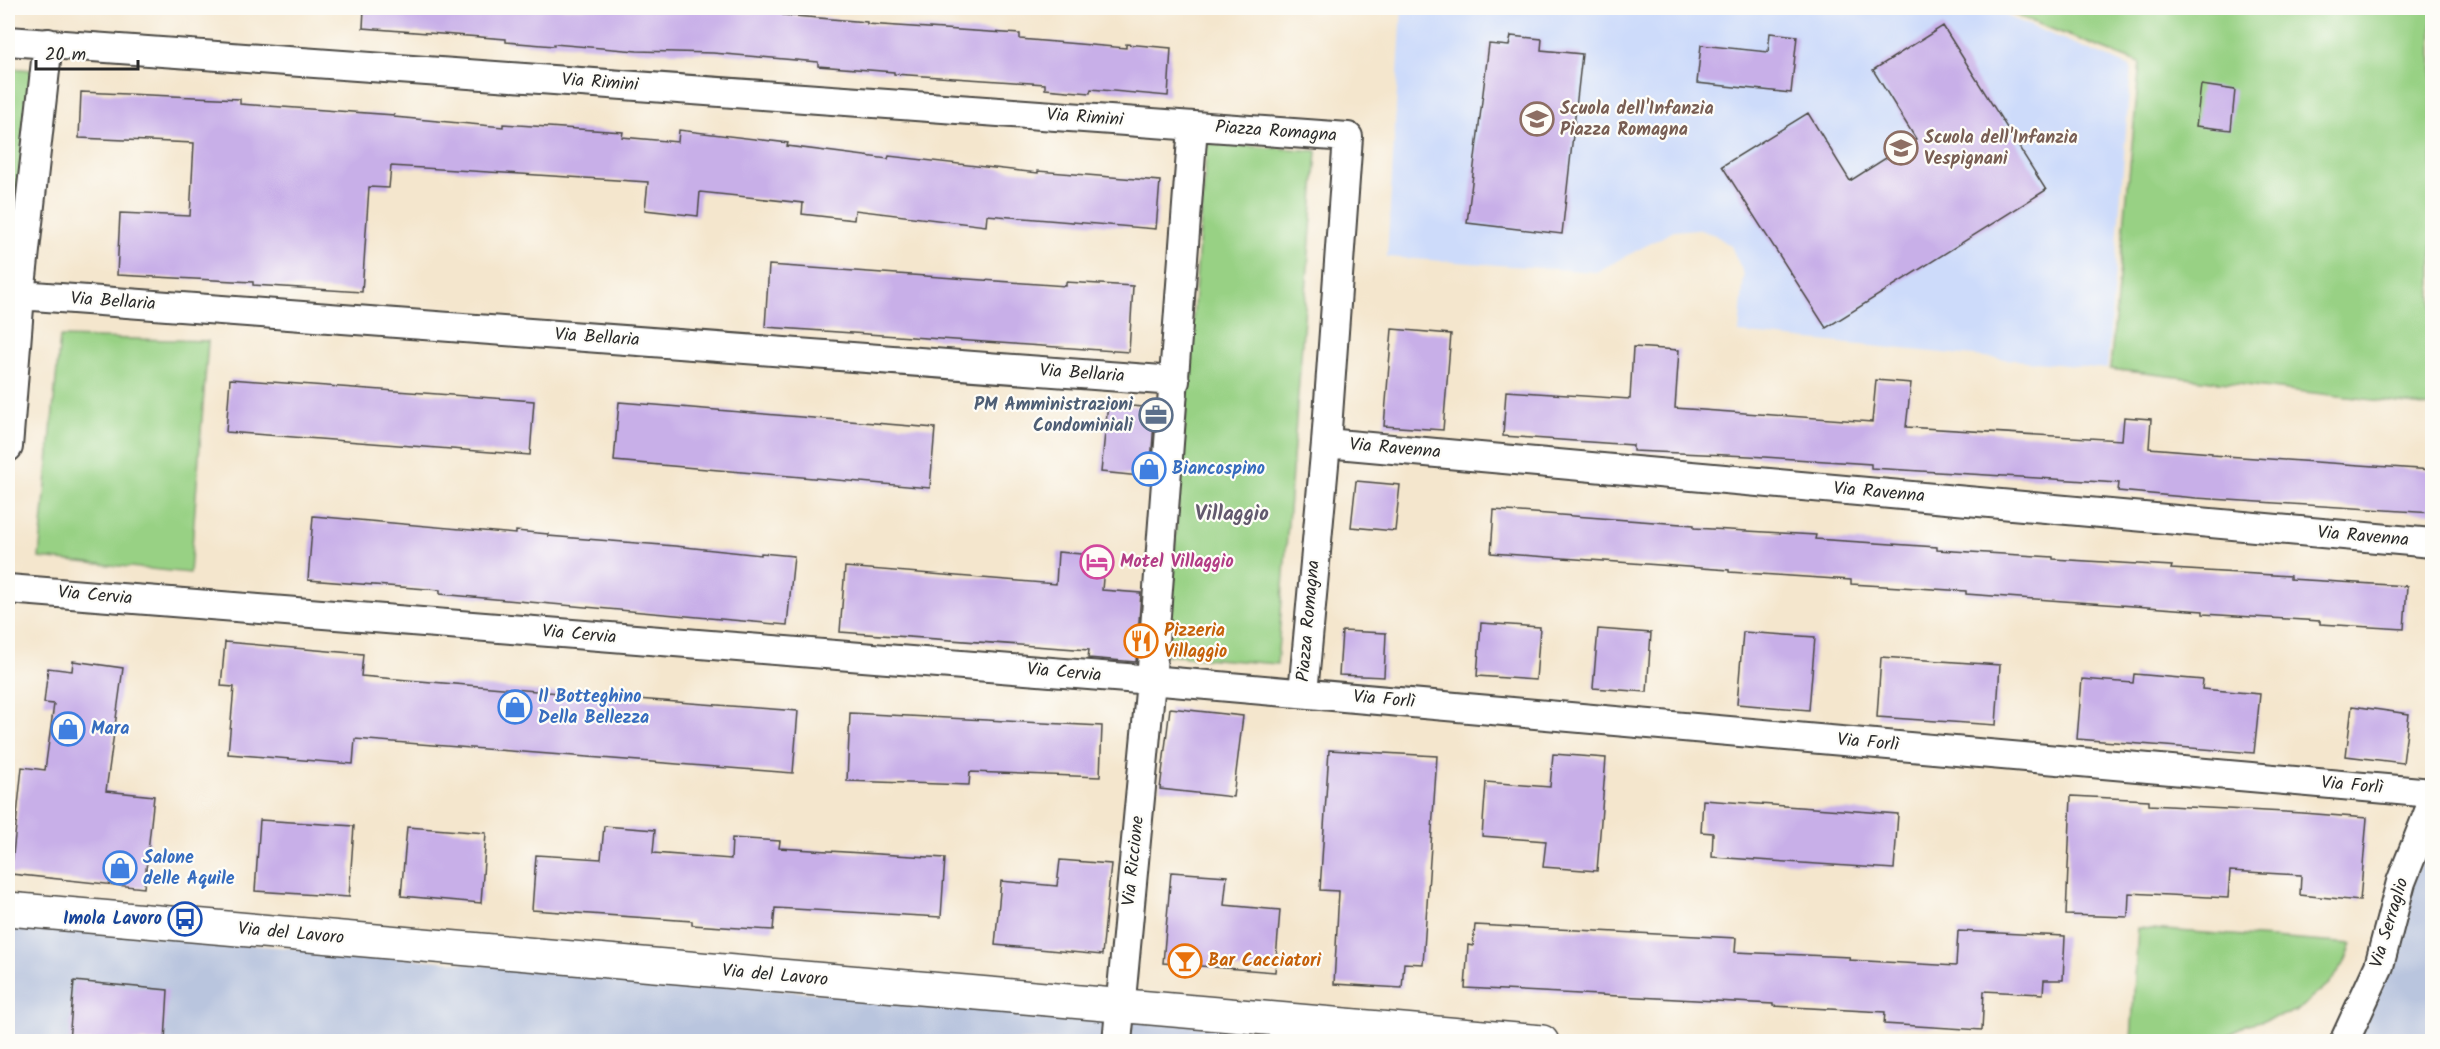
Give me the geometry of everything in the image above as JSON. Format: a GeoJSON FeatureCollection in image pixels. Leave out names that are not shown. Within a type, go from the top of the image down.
{"type":"FeatureCollection","features":[{"type":"Feature","properties":{"kind":"main road","name":"Via del Lavoro"},"geometry":{"type":"LineString","coordinates":[[8,909],[1542,1041]]}},
{"type":"Feature","properties":{"kind":"street","name":"Via Rimini"},"geometry":{"type":"LineString","coordinates":[[8,41],[1193,126]]}},
{"type":"Feature","properties":{"kind":"street"},"geometry":{"type":"LineString","coordinates":[[8,447],[20,295],[48,44]]}},
{"type":"Feature","properties":{"kind":"street","name":"Piazza Romagna"},"geometry":{"type":"LineString","coordinates":[[1193,126],[1348,136],[1326,443],[1303,693],[1151,681],[1193,126]]}},
{"type":"Feature","properties":{"kind":"street","name":"Via Bellaria"},"geometry":{"type":"LineString","coordinates":[[20,295],[1174,381]]}},
{"type":"Feature","properties":{"kind":"street","name":"Via Ravenna"},"geometry":{"type":"LineString","coordinates":[[1326,443],[2433,543]]}},
{"type":"Feature","properties":{"kind":"street","name":"Via Cervia"},"geometry":{"type":"LineString","coordinates":[[8,589],[1151,681]]}},
{"type":"Feature","properties":{"kind":"street","name":"Via Riccione"},"geometry":{"type":"LineString","coordinates":[[1117,1041],[1151,681]]}},
{"type":"Feature","properties":{"kind":"street","name":"Via Forlì"},"geometry":{"type":"LineString","coordinates":[[1303,693],[2433,793]]}},
{"type":"Feature","properties":{"kind":"street","name":"Via Serraglio"},"geometry":{"type":"LineString","coordinates":[[2344,1041],[2379,966],[2401,882],[2433,804]]}},
{"type":"Feature","properties":{"kind":"shaded area","name":"Scuola dell'Infanzia Vespignani"},"geometry":{"type":"Polygon","coordinates":[[[1402,8],[1987,8],[2131,67],[2107,369],[1739,333],[1744,275],[1731,246],[1715,235],[1697,229],[1674,231],[1596,272],[1387,257],[1402,8]]]}},
{"type":"Feature","properties":{"kind":"shaded area"},"geometry":{"type":"Polygon","coordinates":[[[2432,833],[2432,1041],[2347,1042],[2432,833]]]}},
{"type":"Feature","properties":{"kind":"shaded area"},"geometry":{"type":"Polygon","coordinates":[[[8,924],[1383,1041],[8,1041],[8,924]]]}},
{"type":"Feature","properties":{"kind":"green space"},"geometry":{"type":"Polygon","coordinates":[[[1997,8],[2432,8],[2432,407],[2110,369],[2140,63],[1997,8]]]}},
{"type":"Feature","properties":{"kind":"green space"},"geometry":{"type":"Polygon","coordinates":[[[11,68],[32,70],[8,345],[8,107],[11,68]]]}},
{"type":"Feature","properties":{"kind":"green space"},"geometry":{"type":"Polygon","coordinates":[[[1207,143],[1317,151],[1277,664],[1166,655],[1207,143]]]}},
{"type":"Feature","properties":{"kind":"green space"},"geometry":{"type":"Polygon","coordinates":[[[60,337],[208,341],[190,573],[39,558],[60,337]]]}},
{"type":"Feature","properties":{"kind":"green space"},"geometry":{"type":"Polygon","coordinates":[[[2138,928],[2352,944],[2344,964],[2332,981],[2295,1012],[2245,1025],[2219,1041],[2131,1041],[2138,928]]]}},
{"type":"Feature","properties":{"kind":"building"},"geometry":{"type":"Polygon","coordinates":[[[364,8],[689,8],[753,13],[754,8],[783,8],[783,15],[867,22],[867,24],[1020,34],[1020,39],[1126,48],[1126,44],[1171,48],[1168,96],[1091,89],[1090,93],[1045,89],[1045,84],[894,74],[894,72],[818,66],[818,62],[713,53],[637,51],[554,44],[554,46],[506,42],[506,39],[363,28],[364,8]]]}},
{"type":"Feature","properties":{"kind":"building"},"geometry":{"type":"Polygon","coordinates":[[[1943,26],[2046,190],[1826,328],[1722,166],[1808,113],[1850,181],[1916,139],[1873,70],[1943,26]]]}},
{"type":"Feature","properties":{"kind":"building"},"geometry":{"type":"Polygon","coordinates":[[[1770,33],[1797,36],[1791,93],[1697,83],[1701,45],[1768,52],[1770,33]]]}},
{"type":"Feature","properties":{"kind":"building"},"geometry":{"type":"Polygon","coordinates":[[[1511,36],[1542,39],[1541,50],[1582,54],[1562,234],[1467,223],[1489,44],[1509,46],[1511,36]]]}},
{"type":"Feature","properties":{"kind":"building"},"geometry":{"type":"Polygon","coordinates":[[[2201,85],[2235,90],[2231,130],[2196,126],[2201,85]]]}},
{"type":"Feature","properties":{"kind":"building"},"geometry":{"type":"Polygon","coordinates":[[[81,92],[240,99],[240,104],[394,115],[394,117],[503,127],[503,124],[623,132],[622,137],[678,142],[679,130],[788,143],[787,146],[888,159],[889,156],[1038,173],[1038,171],[1160,181],[1156,229],[987,215],[986,226],[855,210],[854,220],[802,214],[803,203],[700,192],[698,216],[645,210],[648,182],[391,166],[389,188],[369,187],[362,292],[253,285],[253,282],[117,275],[120,213],[190,216],[194,143],[79,138],[81,92]]]}},
{"type":"Feature","properties":{"kind":"building"},"geometry":{"type":"Polygon","coordinates":[[[769,265],[1066,286],[1066,282],[1133,286],[1129,352],[765,327],[769,265]]]}},
{"type":"Feature","properties":{"kind":"building"},"geometry":{"type":"Polygon","coordinates":[[[1392,329],[1451,334],[1443,430],[1384,426],[1392,329]]]}},
{"type":"Feature","properties":{"kind":"building"},"geometry":{"type":"Polygon","coordinates":[[[1633,347],[1679,350],[1675,408],[1872,422],[1876,380],[1911,383],[1906,427],[2122,440],[2124,417],[2151,419],[2149,448],[2212,453],[2212,455],[2433,470],[2433,513],[2196,498],[2118,491],[2119,483],[1871,468],[1871,464],[1633,451],[1633,445],[1503,436],[1506,391],[1630,399],[1633,347]]]}},
{"type":"Feature","properties":{"kind":"building"},"geometry":{"type":"Polygon","coordinates":[[[230,379],[534,401],[530,455],[226,432],[230,379]]]}},
{"type":"Feature","properties":{"kind":"building"},"geometry":{"type":"Polygon","coordinates":[[[619,402],[935,428],[930,488],[614,461],[619,402]]]}},
{"type":"Feature","properties":{"kind":"building"},"geometry":{"type":"Polygon","coordinates":[[[1108,404],[1155,408],[1150,477],[1101,472],[1108,404]]]}},
{"type":"Feature","properties":{"kind":"building"},"geometry":{"type":"Polygon","coordinates":[[[1356,481],[1400,485],[1395,531],[1351,527],[1356,481]]]}},
{"type":"Feature","properties":{"kind":"building"},"geometry":{"type":"Polygon","coordinates":[[[1494,510],[1694,525],[1694,528],[1816,535],[1815,539],[1937,547],[1937,550],[2172,566],[2171,569],[2407,586],[2404,629],[2203,614],[2203,611],[1966,594],[1966,591],[1851,584],[1851,580],[1491,553],[1494,510]]]}},
{"type":"Feature","properties":{"kind":"building"},"geometry":{"type":"Polygon","coordinates":[[[313,516],[516,534],[516,531],[548,534],[548,536],[794,556],[787,625],[440,594],[440,590],[308,580],[313,516]]]}},
{"type":"Feature","properties":{"kind":"building"},"geometry":{"type":"Polygon","coordinates":[[[1058,552],[1105,556],[1102,590],[1141,593],[1136,662],[1088,658],[1089,650],[840,632],[845,567],[1056,584],[1058,552]]]}},
{"type":"Feature","properties":{"kind":"building"},"geometry":{"type":"Polygon","coordinates":[[[1481,623],[1540,627],[1536,680],[1477,676],[1481,623]]]}},
{"type":"Feature","properties":{"kind":"building"},"geometry":{"type":"Polygon","coordinates":[[[1598,629],[1651,633],[1647,692],[1593,688],[1598,629]]]}},
{"type":"Feature","properties":{"kind":"building"},"geometry":{"type":"Polygon","coordinates":[[[1342,631],[1386,633],[1384,677],[1339,675],[1342,631]]]}},
{"type":"Feature","properties":{"kind":"building"},"geometry":{"type":"Polygon","coordinates":[[[1743,632],[1815,637],[1809,710],[1737,704],[1743,632]]]}},
{"type":"Feature","properties":{"kind":"building"},"geometry":{"type":"Polygon","coordinates":[[[225,642],[363,654],[361,676],[798,711],[793,773],[355,739],[353,764],[228,754],[234,687],[221,686],[225,642]]]}},
{"type":"Feature","properties":{"kind":"building"},"geometry":{"type":"Polygon","coordinates":[[[1881,657],[2000,665],[1996,725],[1877,717],[1881,657]]]}},
{"type":"Feature","properties":{"kind":"building"},"geometry":{"type":"Polygon","coordinates":[[[73,661],[123,668],[106,791],[154,796],[144,888],[11,874],[22,767],[45,770],[54,704],[44,703],[48,668],[72,671],[73,661]]]}},
{"type":"Feature","properties":{"kind":"building"},"geometry":{"type":"Polygon","coordinates":[[[2134,674],[2203,680],[2202,689],[2260,694],[2254,753],[2077,739],[2082,679],[2133,683],[2134,674]]]}},
{"type":"Feature","properties":{"kind":"building"},"geometry":{"type":"Polygon","coordinates":[[[2352,706],[2409,714],[2403,763],[2346,756],[2352,706]]]}},
{"type":"Feature","properties":{"kind":"building"},"geometry":{"type":"Polygon","coordinates":[[[1170,708],[1243,716],[1233,797],[1160,789],[1170,708]]]}},
{"type":"Feature","properties":{"kind":"building"},"geometry":{"type":"Polygon","coordinates":[[[850,713],[1102,726],[1100,777],[970,772],[969,785],[847,781],[850,713]]]}},
{"type":"Feature","properties":{"kind":"building"},"geometry":{"type":"Polygon","coordinates":[[[1329,750],[1437,756],[1423,964],[1404,963],[1402,988],[1334,984],[1339,891],[1320,890],[1329,750]]]}},
{"type":"Feature","properties":{"kind":"building"},"geometry":{"type":"Polygon","coordinates":[[[1553,754],[1606,758],[1597,871],[1543,867],[1546,841],[1482,836],[1486,782],[1550,787],[1553,754]]]}},
{"type":"Feature","properties":{"kind":"building"},"geometry":{"type":"Polygon","coordinates":[[[2071,796],[2149,800],[2149,805],[2367,818],[2360,901],[2300,895],[2301,875],[2230,871],[2228,898],[2129,893],[2128,917],[2066,915],[2071,796]]]}},
{"type":"Feature","properties":{"kind":"building"},"geometry":{"type":"Polygon","coordinates":[[[1703,800],[1898,814],[1894,869],[1712,857],[1713,833],[1701,832],[1703,800]]]}},
{"type":"Feature","properties":{"kind":"building"},"geometry":{"type":"Polygon","coordinates":[[[260,820],[354,826],[349,897],[255,891],[260,820]]]}},
{"type":"Feature","properties":{"kind":"building"},"geometry":{"type":"Polygon","coordinates":[[[604,826],[655,830],[653,853],[731,859],[732,838],[780,841],[779,848],[945,858],[941,917],[775,908],[773,930],[692,925],[692,921],[532,910],[536,855],[601,859],[604,826]]]}},
{"type":"Feature","properties":{"kind":"building"},"geometry":{"type":"Polygon","coordinates":[[[407,827],[486,833],[481,903],[401,896],[407,827]]]}},
{"type":"Feature","properties":{"kind":"building"},"geometry":{"type":"Polygon","coordinates":[[[1060,860],[1111,864],[1102,955],[995,945],[1001,881],[1057,886],[1060,860]]]}},
{"type":"Feature","properties":{"kind":"building"},"geometry":{"type":"Polygon","coordinates":[[[1171,872],[1227,876],[1224,905],[1280,910],[1275,972],[1163,963],[1171,872]]]}},
{"type":"Feature","properties":{"kind":"building"},"geometry":{"type":"Polygon","coordinates":[[[1475,925],[1736,938],[1735,952],[1850,957],[1849,960],[1956,966],[1958,931],[2065,936],[2063,980],[2044,980],[2043,994],[1984,991],[1982,1030],[1884,1024],[1885,1012],[1465,988],[1468,945],[1473,946],[1475,925]]]}},
{"type":"Feature","properties":{"kind":"building"},"geometry":{"type":"Polygon","coordinates":[[[74,981],[168,990],[165,1041],[69,1041],[74,981]]]}},
{"type":"Feature","properties":{"kind":"place","name":"Scuola dell'Infanzia Piazza Romagna"},"geometry":{"type":"Point","coordinates":[1537,119]}},
{"type":"Feature","properties":{"kind":"place","name":"Scuola dell'Infanzia Vespignani"},"geometry":{"type":"Point","coordinates":[1901,148]}},
{"type":"Feature","properties":{"kind":"place","name":"PM Amministrazioni Condominiali"},"geometry":{"type":"Point","coordinates":[1156,415]}},
{"type":"Feature","properties":{"kind":"place","name":"Biancospino"},"geometry":{"type":"Point","coordinates":[1149,469]}},
{"type":"Feature","properties":{"kind":"place","name":"Motel Villaggio"},"geometry":{"type":"Point","coordinates":[1097,562]}},
{"type":"Feature","properties":{"kind":"place","name":"Pizzeria Villaggio"},"geometry":{"type":"Point","coordinates":[1141,641]}},
{"type":"Feature","properties":{"kind":"place","name":"Il Botteghino Della Bellezza"},"geometry":{"type":"Point","coordinates":[515,707]}},
{"type":"Feature","properties":{"kind":"place","name":"Mara"},"geometry":{"type":"Point","coordinates":[68,729]}},
{"type":"Feature","properties":{"kind":"place","name":"Salone delle Aquile"},"geometry":{"type":"Point","coordinates":[120,868]}},
{"type":"Feature","properties":{"kind":"place","name":"Imola Lavoro"},"geometry":{"type":"Point","coordinates":[185,919]}},
{"type":"Feature","properties":{"kind":"place","name":"Bar Cacciatori"},"geometry":{"type":"Point","coordinates":[1185,961]}},
{"type":"Feature","properties":{"kind":"district","name":"Villaggio"},"geometry":{"type":"Point","coordinates":[1232,514]}}]}
